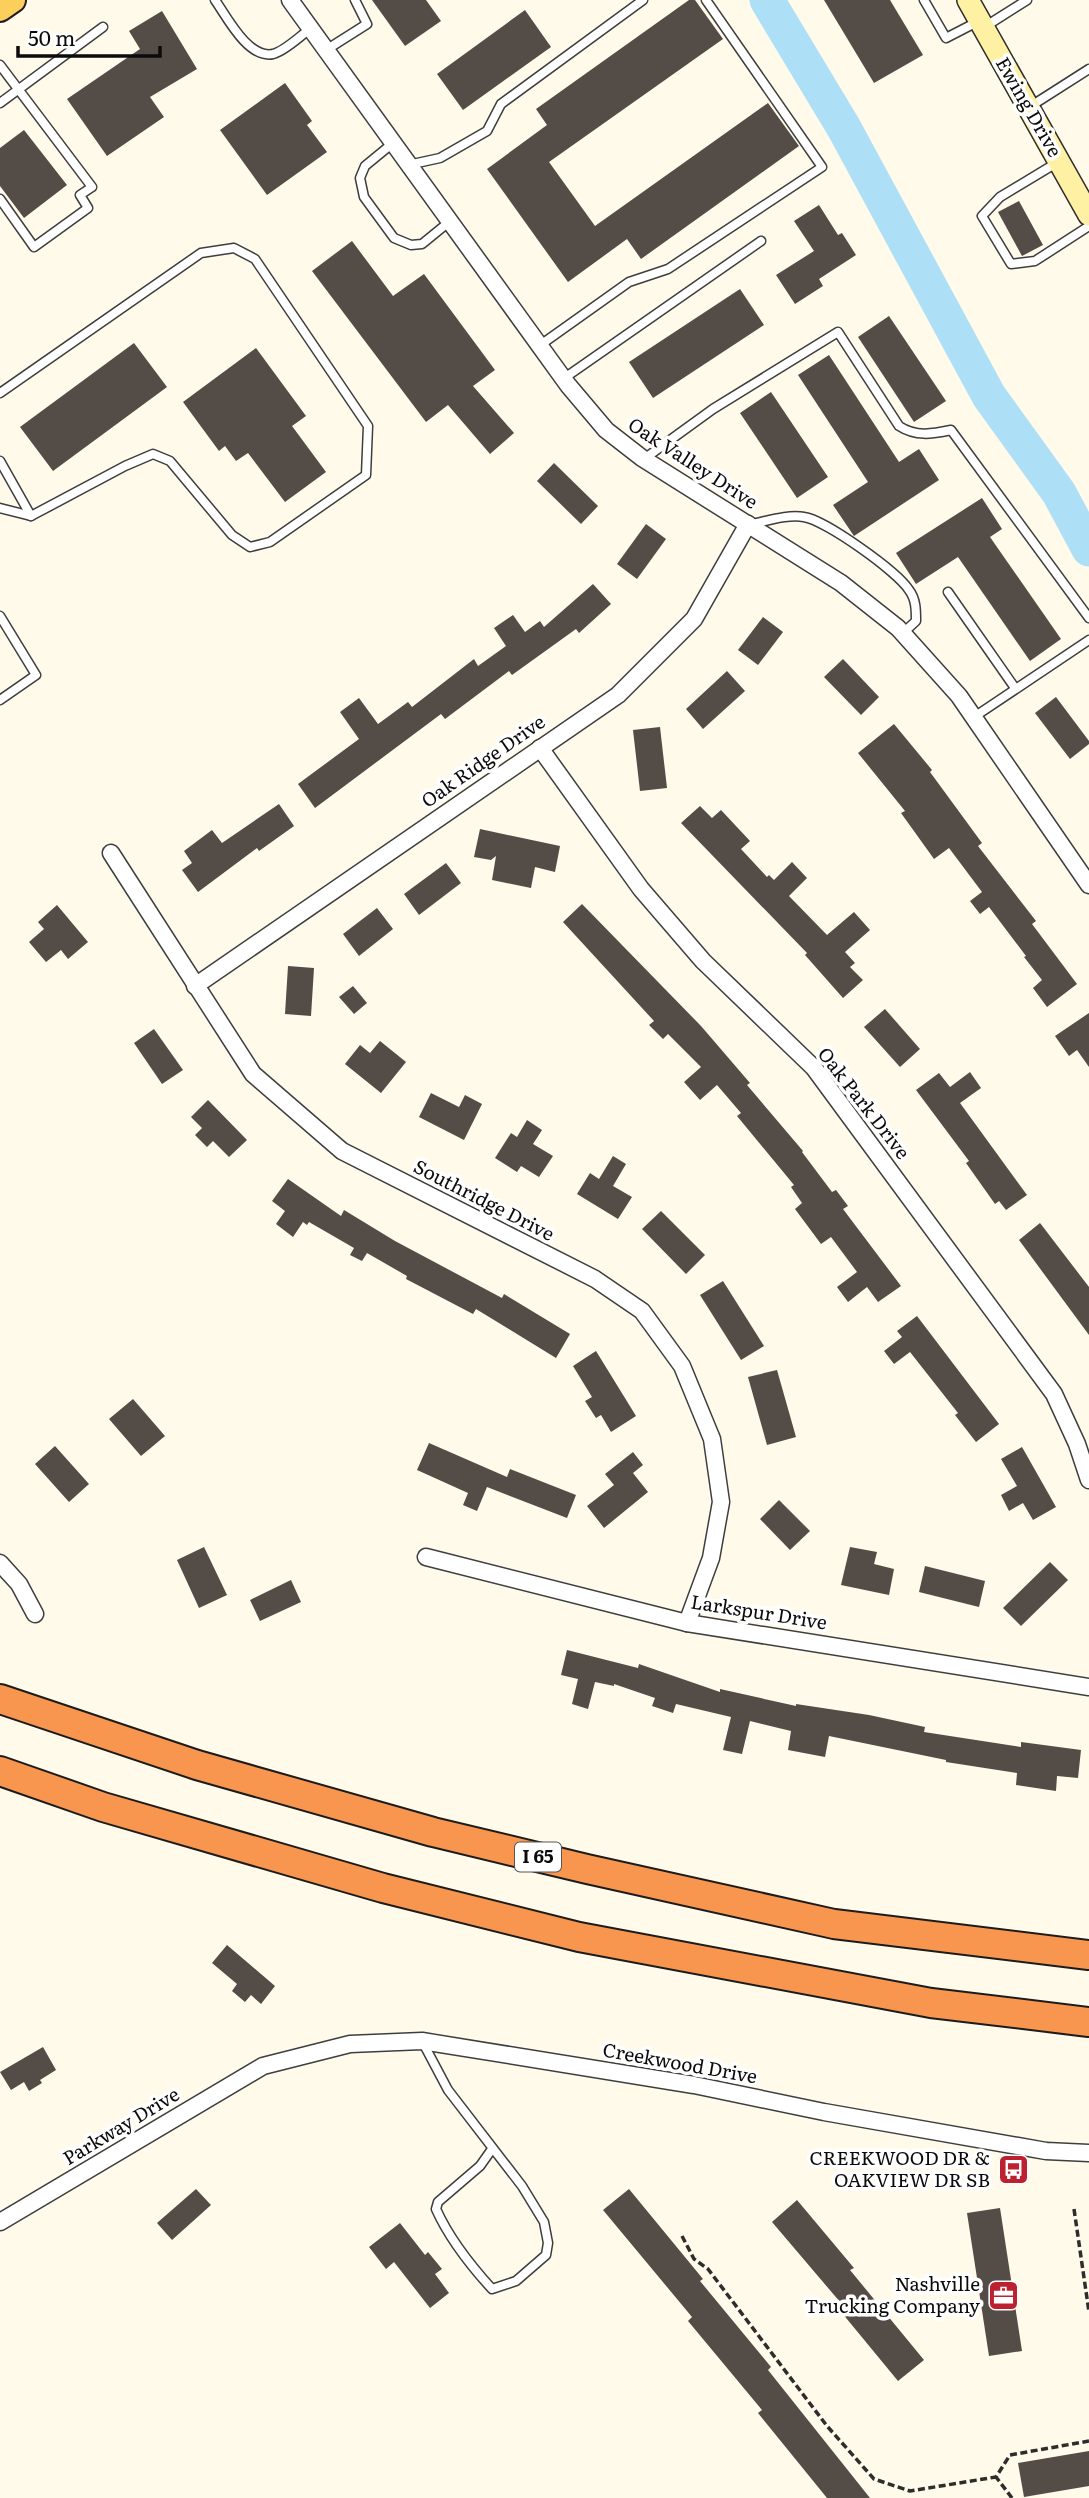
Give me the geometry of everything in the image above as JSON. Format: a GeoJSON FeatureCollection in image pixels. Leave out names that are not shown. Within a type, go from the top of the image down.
{"type":"FeatureCollection","features":[{"type":"Feature","properties":{"kind":"highway","name":"I 65"},"geometry":{"type":"LineString","coordinates":[[0,1699],[197,1765],[433,1832],[574,1866],[834,1924],[1089,1955]]}},
{"type":"Feature","properties":{"kind":"highway"},"geometry":{"type":"LineString","coordinates":[[0,1771],[103,1807],[383,1888],[579,1937],[931,2003],[1089,2022]]}},
{"type":"Feature","properties":{"kind":"main road"},"geometry":{"type":"LineString","coordinates":[[0,9],[13,0]]}},
{"type":"Feature","properties":{"kind":"main road","name":"Ewing Drive"},"geometry":{"type":"LineString","coordinates":[[968,0],[1089,215]]}},
{"type":"Feature","properties":{"kind":"street","name":"Oak Valley Drive"},"geometry":{"type":"LineString","coordinates":[[290,0],[563,379],[606,430],[644,459],[841,583],[903,633],[959,696],[1089,885]]}},
{"type":"Feature","properties":{"kind":"street","name":"Oak Ridge Drive"},"geometry":{"type":"LineString","coordinates":[[195,986],[618,695],[694,619],[748,524]]}},
{"type":"Feature","properties":{"kind":"street","name":"Oak Park Drive"},"geometry":{"type":"LineString","coordinates":[[540,748],[641,889],[703,961],[814,1068],[1055,1394],[1089,1480]]}},
{"type":"Feature","properties":{"kind":"street","name":"Southridge Drive"},"geometry":{"type":"LineString","coordinates":[[111,853],[253,1074],[342,1151],[595,1279],[642,1311],[682,1366],[712,1439],[714,1451],[721,1502],[711,1558],[687,1623]]}},
{"type":"Feature","properties":{"kind":"street","name":"Larkspur Drive"},"geometry":{"type":"LineString","coordinates":[[426,1557],[687,1623],[1089,1687]]}},
{"type":"Feature","properties":{"kind":"street"},"geometry":{"type":"LineString","coordinates":[[0,1563],[19,1584],[35,1614]]}},
{"type":"Feature","properties":{"kind":"street","name":"Creekwood Drive"},"geometry":{"type":"LineString","coordinates":[[263,2066],[350,2044],[422,2041],[694,2085],[824,2112],[1046,2151],[1089,2153]]}},
{"type":"Feature","properties":{"kind":"street","name":"Parkway Drive"},"geometry":{"type":"LineString","coordinates":[[0,2222],[263,2066]]}},
{"type":"Feature","properties":{"kind":"lane"},"geometry":{"type":"LineString","coordinates":[[215,0],[249,47],[262,53],[275,54],[310,29]]}},
{"type":"Feature","properties":{"kind":"lane"},"geometry":{"type":"LineString","coordinates":[[326,50],[367,24],[355,0]]}},
{"type":"Feature","properties":{"kind":"lane"},"geometry":{"type":"LineString","coordinates":[[408,165],[440,158],[487,131],[501,104],[643,0]]}},
{"type":"Feature","properties":{"kind":"lane"},"geometry":{"type":"LineString","coordinates":[[539,346],[629,282],[668,269],[822,167],[706,0]]}},
{"type":"Feature","properties":{"kind":"lane"},"geometry":{"type":"LineString","coordinates":[[924,0],[946,38],[981,24],[1027,0]]}},
{"type":"Feature","properties":{"kind":"lane"},"geometry":{"type":"LineString","coordinates":[[0,103],[103,27]]}},
{"type":"Feature","properties":{"kind":"lane"},"geometry":{"type":"LineString","coordinates":[[0,65],[92,187],[79,195],[88,208],[34,247],[0,199]]}},
{"type":"Feature","properties":{"kind":"lane"},"geometry":{"type":"LineString","coordinates":[[1029,108],[1089,69]]}},
{"type":"Feature","properties":{"kind":"lane"},"geometry":{"type":"LineString","coordinates":[[393,143],[365,166],[360,178],[364,197],[394,238],[411,245],[422,244],[449,222]]}},
{"type":"Feature","properties":{"kind":"lane"},"geometry":{"type":"LineString","coordinates":[[1059,161],[1000,197],[982,216],[1011,264],[1035,261],[1089,226]]}},
{"type":"Feature","properties":{"kind":"lane"},"geometry":{"type":"LineString","coordinates":[[563,379],[761,241]]}},
{"type":"Feature","properties":{"kind":"lane"},"geometry":{"type":"LineString","coordinates":[[0,393],[201,253],[234,248],[255,259],[368,426],[366,475],[270,542],[250,547],[232,536],[170,461],[153,454],[31,516],[0,508]]}},
{"type":"Feature","properties":{"kind":"lane"},"geometry":{"type":"LineString","coordinates":[[644,459],[713,410],[838,332],[899,426],[911,434],[951,430],[1089,618]]}},
{"type":"Feature","properties":{"kind":"lane"},"geometry":{"type":"LineString","coordinates":[[0,461],[31,516]]}},
{"type":"Feature","properties":{"kind":"lane"},"geometry":{"type":"LineString","coordinates":[[748,524],[802,516],[820,522],[881,564],[910,590],[916,608],[916,621],[903,633]]}},
{"type":"Feature","properties":{"kind":"lane"},"geometry":{"type":"LineString","coordinates":[[948,592],[1015,688]]}},
{"type":"Feature","properties":{"kind":"lane"},"geometry":{"type":"LineString","coordinates":[[0,617],[36,675],[0,700]]}},
{"type":"Feature","properties":{"kind":"lane"},"geometry":{"type":"LineString","coordinates":[[974,717],[1089,640]]}},
{"type":"Feature","properties":{"kind":"lane"},"geometry":{"type":"LineString","coordinates":[[422,2041],[448,2090],[534,2204],[544,2222],[548,2243],[545,2255],[516,2281],[492,2289],[480,2276],[436,2209],[438,2202],[480,2166],[492,2149]]}},
{"type":"Feature","properties":{"kind":"path"},"geometry":{"type":"LineString","coordinates":[[1074,2209],[1089,2312]]}},
{"type":"Feature","properties":{"kind":"path"},"geometry":{"type":"LineString","coordinates":[[682,2236],[694,2259],[708,2269],[827,2426],[874,2479],[909,2491],[996,2477],[1010,2455],[1089,2441]]}},
{"type":"Feature","properties":{"kind":"path"},"geometry":{"type":"LineString","coordinates":[[996,2477],[1012,2498]]}},
{"type":"Feature","properties":{"kind":"building"},"geometry":{"type":"Polygon","coordinates":[[[372,0],[426,0],[441,21],[405,46],[372,0]]]}},
{"type":"Feature","properties":{"kind":"building"},"geometry":{"type":"Polygon","coordinates":[[[689,0],[695,0],[723,39],[549,162],[595,226],[768,103],[799,146],[641,259],[627,239],[568,282],[487,169],[547,125],[536,109],[689,0]]]}},
{"type":"Feature","properties":{"kind":"building"},"geometry":{"type":"Polygon","coordinates":[[[824,0],[890,0],[923,55],[874,83],[824,0]]]}},
{"type":"Feature","properties":{"kind":"building"},"geometry":{"type":"Polygon","coordinates":[[[525,10],[551,47],[463,110],[437,74],[525,10]]]}},
{"type":"Feature","properties":{"kind":"building"},"geometry":{"type":"Polygon","coordinates":[[[162,11],[197,69],[150,97],[164,117],[107,156],[67,99],[140,49],[129,31],[162,11]]]}},
{"type":"Feature","properties":{"kind":"building"},"geometry":{"type":"Polygon","coordinates":[[[285,83],[312,121],[307,125],[327,152],[267,195],[220,130],[285,83]]]}},
{"type":"Feature","properties":{"kind":"building"},"geometry":{"type":"Polygon","coordinates":[[[24,130],[67,185],[24,218],[0,186],[0,148],[24,130]]]}},
{"type":"Feature","properties":{"kind":"building"},"geometry":{"type":"Polygon","coordinates":[[[1019,201],[1043,245],[1022,256],[998,212],[1019,201]]]}},
{"type":"Feature","properties":{"kind":"building"},"geometry":{"type":"Polygon","coordinates":[[[819,205],[838,235],[842,233],[856,255],[819,279],[823,286],[795,304],[776,275],[814,251],[794,221],[819,205]]]}},
{"type":"Feature","properties":{"kind":"building"},"geometry":{"type":"Polygon","coordinates":[[[352,241],[393,296],[424,274],[495,370],[473,386],[514,433],[490,454],[448,405],[426,422],[312,271],[352,241]]]}},
{"type":"Feature","properties":{"kind":"building"},"geometry":{"type":"Polygon","coordinates":[[[740,289],[764,325],[653,398],[629,362],[740,289]]]}},
{"type":"Feature","properties":{"kind":"building"},"geometry":{"type":"Polygon","coordinates":[[[889,316],[946,401],[914,422],[858,337],[889,316]]]}},
{"type":"Feature","properties":{"kind":"building"},"geometry":{"type":"Polygon","coordinates":[[[134,343],[167,387],[53,471],[20,427],[134,343]]]}},
{"type":"Feature","properties":{"kind":"building"},"geometry":{"type":"Polygon","coordinates":[[[256,348],[306,416],[292,426],[326,472],[285,502],[248,453],[236,461],[225,446],[219,451],[183,402],[256,348]]]}},
{"type":"Feature","properties":{"kind":"building"},"geometry":{"type":"Polygon","coordinates":[[[829,355],[899,462],[919,449],[939,480],[854,536],[833,505],[868,482],[798,375],[829,355]]]}},
{"type":"Feature","properties":{"kind":"building"},"geometry":{"type":"Polygon","coordinates":[[[771,392],[828,477],[797,498],[740,413],[771,392]]]}},
{"type":"Feature","properties":{"kind":"building"},"geometry":{"type":"Polygon","coordinates":[[[554,463],[598,506],[581,524],[537,481],[554,463]]]}},
{"type":"Feature","properties":{"kind":"building"},"geometry":{"type":"Polygon","coordinates":[[[982,498],[1002,529],[990,537],[1061,639],[1030,661],[958,557],[916,584],[896,553],[982,498]]]}},
{"type":"Feature","properties":{"kind":"building"},"geometry":{"type":"Polygon","coordinates":[[[646,524],[666,539],[637,579],[617,564],[646,524]]]}},
{"type":"Feature","properties":{"kind":"building"},"geometry":{"type":"Polygon","coordinates":[[[593,584],[611,604],[579,633],[576,629],[512,675],[509,671],[445,719],[441,714],[315,808],[298,784],[359,739],[340,712],[359,698],[378,724],[408,702],[412,707],[474,659],[478,666],[506,646],[494,628],[513,615],[525,632],[540,621],[544,627],[593,584]]]}},
{"type":"Feature","properties":{"kind":"building"},"geometry":{"type":"Polygon","coordinates":[[[763,617],[783,632],[758,665],[738,650],[763,617]]]}},
{"type":"Feature","properties":{"kind":"building"},"geometry":{"type":"Polygon","coordinates":[[[843,659],[879,697],[861,715],[824,677],[843,659]]]}},
{"type":"Feature","properties":{"kind":"building"},"geometry":{"type":"Polygon","coordinates":[[[727,671],[745,691],[703,729],[686,709],[727,671]]]}},
{"type":"Feature","properties":{"kind":"building"},"geometry":{"type":"Polygon","coordinates":[[[1056,697],[1089,741],[1089,744],[1070,759],[1035,713],[1056,697]]]}},
{"type":"Feature","properties":{"kind":"building"},"geometry":{"type":"Polygon","coordinates":[[[894,724],[932,770],[930,772],[982,843],[978,846],[1036,921],[1032,924],[1077,984],[1047,1007],[1033,988],[1042,980],[1024,957],[1026,956],[989,907],[980,914],[970,901],[982,892],[949,848],[934,859],[901,813],[905,811],[858,753],[894,724]]]}},
{"type":"Feature","properties":{"kind":"building"},"geometry":{"type":"Polygon","coordinates":[[[660,727],[667,788],[640,791],[633,730],[660,727]]]}},
{"type":"Feature","properties":{"kind":"building"},"geometry":{"type":"Polygon","coordinates":[[[279,804],[294,826],[259,851],[257,848],[198,892],[182,870],[192,863],[184,851],[212,830],[222,843],[279,804]]]}},
{"type":"Feature","properties":{"kind":"building"},"geometry":{"type":"Polygon","coordinates":[[[700,806],[712,818],[721,810],[750,841],[741,849],[767,877],[769,875],[774,880],[792,862],[807,878],[789,896],[827,935],[854,912],[870,930],[845,952],[855,963],[850,967],[863,980],[843,998],[805,955],[807,953],[681,823],[700,806]]]}},
{"type":"Feature","properties":{"kind":"building"},"geometry":{"type":"Polygon","coordinates":[[[480,829],[560,846],[555,872],[535,867],[531,888],[492,880],[496,856],[491,860],[474,857],[480,829]]]}},
{"type":"Feature","properties":{"kind":"building"},"geometry":{"type":"Polygon","coordinates":[[[446,863],[461,883],[419,915],[404,894],[446,863]]]}},
{"type":"Feature","properties":{"kind":"building"},"geometry":{"type":"Polygon","coordinates":[[[582,904],[701,1026],[750,1083],[747,1085],[803,1151],[832,1192],[836,1190],[848,1206],[843,1209],[901,1286],[878,1302],[867,1287],[848,1302],[837,1287],[857,1272],[831,1237],[821,1244],[795,1209],[802,1203],[791,1187],[794,1185],[737,1116],[741,1113],[717,1085],[700,1100],[684,1082],[701,1067],[668,1034],[663,1039],[649,1025],[654,1021],[563,922],[582,904]]]}},
{"type":"Feature","properties":{"kind":"building"},"geometry":{"type":"Polygon","coordinates":[[[57,905],[88,942],[68,959],[61,950],[46,962],[29,942],[44,929],[38,922],[57,905]]]}},
{"type":"Feature","properties":{"kind":"building"},"geometry":{"type":"Polygon","coordinates":[[[377,908],[393,929],[359,956],[343,934],[377,908]]]}},
{"type":"Feature","properties":{"kind":"building"},"geometry":{"type":"Polygon","coordinates":[[[288,966],[314,968],[311,1016],[285,1014],[288,966]]]}},
{"type":"Feature","properties":{"kind":"building"},"geometry":{"type":"Polygon","coordinates":[[[353,986],[367,1003],[354,1014],[339,997],[353,986]]]}},
{"type":"Feature","properties":{"kind":"building"},"geometry":{"type":"Polygon","coordinates":[[[885,1009],[920,1049],[900,1067],[864,1027],[885,1009]]]}},
{"type":"Feature","properties":{"kind":"building"},"geometry":{"type":"Polygon","coordinates":[[[1089,1013],[1089,1067],[1077,1050],[1069,1056],[1055,1036],[1089,1013]]]}},
{"type":"Feature","properties":{"kind":"building"},"geometry":{"type":"Polygon","coordinates":[[[154,1029],[183,1070],[162,1084],[134,1043],[154,1029]]]}},
{"type":"Feature","properties":{"kind":"building"},"geometry":{"type":"Polygon","coordinates":[[[380,1041],[406,1062],[381,1093],[345,1064],[360,1045],[370,1053],[380,1041]]]}},
{"type":"Feature","properties":{"kind":"building"},"geometry":{"type":"Polygon","coordinates":[[[970,1072],[981,1088],[960,1103],[1027,1195],[1006,1210],[999,1201],[995,1204],[966,1163],[969,1161],[916,1090],[939,1073],[950,1087],[970,1072]]]}},
{"type":"Feature","properties":{"kind":"building"},"geometry":{"type":"Polygon","coordinates":[[[431,1093],[459,1107],[465,1095],[482,1104],[464,1140],[419,1117],[431,1093]]]}},
{"type":"Feature","properties":{"kind":"building"},"geometry":{"type":"Polygon","coordinates":[[[208,1100],[247,1140],[229,1157],[213,1141],[207,1147],[195,1135],[202,1128],[191,1117],[208,1100]]]}},
{"type":"Feature","properties":{"kind":"building"},"geometry":{"type":"Polygon","coordinates":[[[527,1120],[542,1130],[533,1144],[553,1156],[539,1177],[521,1166],[517,1172],[495,1158],[511,1133],[517,1137],[527,1120]]]}},
{"type":"Feature","properties":{"kind":"building"},"geometry":{"type":"Polygon","coordinates":[[[613,1156],[626,1164],[613,1186],[632,1197],[618,1219],[577,1194],[590,1173],[599,1179],[613,1156]]]}},
{"type":"Feature","properties":{"kind":"building"},"geometry":{"type":"Polygon","coordinates":[[[288,1179],[341,1216],[344,1210],[395,1241],[502,1298],[504,1294],[570,1334],[556,1358],[476,1309],[473,1314],[406,1279],[407,1276],[367,1253],[362,1261],[350,1255],[354,1248],[309,1222],[307,1225],[303,1222],[293,1237],[276,1224],[285,1211],[272,1201],[288,1179]]]}},
{"type":"Feature","properties":{"kind":"building"},"geometry":{"type":"Polygon","coordinates":[[[661,1211],[705,1255],[686,1274],[642,1229],[661,1211]]]}},
{"type":"Feature","properties":{"kind":"building"},"geometry":{"type":"Polygon","coordinates":[[[1040,1223],[1089,1287],[1089,1335],[1019,1240],[1040,1223]]]}},
{"type":"Feature","properties":{"kind":"building"},"geometry":{"type":"Polygon","coordinates":[[[723,1281],[764,1346],[741,1360],[700,1295],[723,1281]]]}},
{"type":"Feature","properties":{"kind":"building"},"geometry":{"type":"Polygon","coordinates":[[[917,1316],[999,1424],[976,1442],[955,1415],[958,1413],[910,1352],[894,1364],[884,1351],[902,1337],[897,1331],[917,1316]]]}},
{"type":"Feature","properties":{"kind":"building"},"geometry":{"type":"Polygon","coordinates":[[[596,1351],[636,1416],[611,1432],[601,1415],[596,1418],[585,1401],[592,1397],[573,1366],[596,1351]]]}},
{"type":"Feature","properties":{"kind":"building"},"geometry":{"type":"Polygon","coordinates":[[[777,1370],[796,1437],[767,1445],[748,1377],[777,1370]]]}},
{"type":"Feature","properties":{"kind":"building"},"geometry":{"type":"Polygon","coordinates":[[[133,1399],[165,1436],[141,1456],[109,1419],[133,1399]]]}},
{"type":"Feature","properties":{"kind":"building"},"geometry":{"type":"Polygon","coordinates":[[[429,1443],[507,1477],[510,1469],[576,1495],[567,1518],[487,1487],[477,1511],[463,1505],[468,1493],[417,1470],[429,1443]]]}},
{"type":"Feature","properties":{"kind":"building"},"geometry":{"type":"Polygon","coordinates":[[[55,1446],[89,1484],[69,1502],[35,1464],[55,1446]]]}},
{"type":"Feature","properties":{"kind":"building"},"geometry":{"type":"Polygon","coordinates":[[[1022,1447],[1056,1507],[1033,1520],[1023,1503],[1009,1511],[1001,1495],[1017,1486],[1001,1459],[1022,1447]]]}},
{"type":"Feature","properties":{"kind":"building"},"geometry":{"type":"Polygon","coordinates":[[[633,1452],[643,1465],[633,1473],[648,1492],[604,1528],[587,1506],[614,1485],[605,1474],[633,1452]]]}},
{"type":"Feature","properties":{"kind":"building"},"geometry":{"type":"Polygon","coordinates":[[[779,1500],[810,1531],[790,1550],[760,1519],[779,1500]]]}},
{"type":"Feature","properties":{"kind":"building"},"geometry":{"type":"Polygon","coordinates":[[[204,1547],[227,1595],[199,1608],[177,1560],[204,1547]]]}},
{"type":"Feature","properties":{"kind":"building"},"geometry":{"type":"Polygon","coordinates":[[[850,1547],[877,1552],[874,1564],[894,1569],[889,1595],[841,1585],[850,1547]]]}},
{"type":"Feature","properties":{"kind":"building"},"geometry":{"type":"Polygon","coordinates":[[[1050,1562],[1068,1580],[1021,1626],[1003,1608],[1050,1562]]]}},
{"type":"Feature","properties":{"kind":"building"},"geometry":{"type":"Polygon","coordinates":[[[925,1566],[985,1581],[979,1607],[919,1592],[925,1566]]]}},
{"type":"Feature","properties":{"kind":"building"},"geometry":{"type":"Polygon","coordinates":[[[291,1580],[301,1602],[260,1621],[250,1600],[291,1580]]]}},
{"type":"Feature","properties":{"kind":"building"},"geometry":{"type":"Polygon","coordinates":[[[567,1650],[638,1668],[639,1664],[720,1692],[720,1689],[796,1706],[869,1715],[925,1727],[924,1732],[1021,1747],[1021,1742],[1081,1750],[1078,1778],[1057,1776],[1056,1791],[1016,1785],[1017,1773],[946,1762],[829,1736],[825,1757],[788,1750],[791,1731],[750,1721],[742,1754],[723,1750],[731,1717],[676,1704],[673,1713],[652,1706],[655,1698],[614,1684],[595,1682],[588,1709],[572,1704],[578,1679],[561,1675],[567,1650]]]}},
{"type":"Feature","properties":{"kind":"building"},"geometry":{"type":"Polygon","coordinates":[[[227,1945],[275,1986],[261,2004],[251,1995],[245,2002],[232,1991],[237,1984],[212,1963],[227,1945]]]}},
{"type":"Feature","properties":{"kind":"building"},"geometry":{"type":"Polygon","coordinates":[[[43,2047],[56,2070],[29,2091],[24,2082],[11,2090],[0,2072],[43,2047]]]}},
{"type":"Feature","properties":{"kind":"building"},"geometry":{"type":"Polygon","coordinates":[[[196,2189],[211,2205],[172,2240],[157,2223],[196,2189]]]}},
{"type":"Feature","properties":{"kind":"building"},"geometry":{"type":"Polygon","coordinates":[[[629,2189],[703,2279],[700,2281],[771,2367],[768,2370],[870,2498],[827,2498],[758,2413],[762,2410],[688,2321],[692,2317],[603,2210],[629,2189]]]}},
{"type":"Feature","properties":{"kind":"building"},"geometry":{"type":"Polygon","coordinates":[[[797,2200],[854,2268],[850,2270],[924,2360],[898,2381],[842,2313],[846,2309],[772,2222],[797,2200]]]}},
{"type":"Feature","properties":{"kind":"building"},"geometry":{"type":"Polygon","coordinates":[[[1000,2208],[1022,2351],[989,2356],[967,2213],[1000,2208]]]}},
{"type":"Feature","properties":{"kind":"building"},"geometry":{"type":"Polygon","coordinates":[[[400,2223],[425,2255],[428,2252],[442,2269],[435,2274],[449,2293],[430,2308],[394,2262],[386,2269],[369,2247],[400,2223]]]}},
{"type":"Feature","properties":{"kind":"building"},"geometry":{"type":"Polygon","coordinates":[[[1089,2451],[1089,2486],[1024,2497],[1018,2463],[1089,2451]]]}},
{"type":"Feature","properties":{"kind":"waterway"},"geometry":{"type":"LineString","coordinates":[[767,0],[844,128],[989,396],[1059,493],[1089,549]]}},
{"type":"Feature","properties":{"kind":"place","name":"CREEKWOOD DR & OAKVIEW DR SB"},"geometry":{"type":"Point","coordinates":[1013,2169]}},
{"type":"Feature","properties":{"kind":"place","name":"Nashville Trucking Company"},"geometry":{"type":"Point","coordinates":[1003,2295]}}]}
